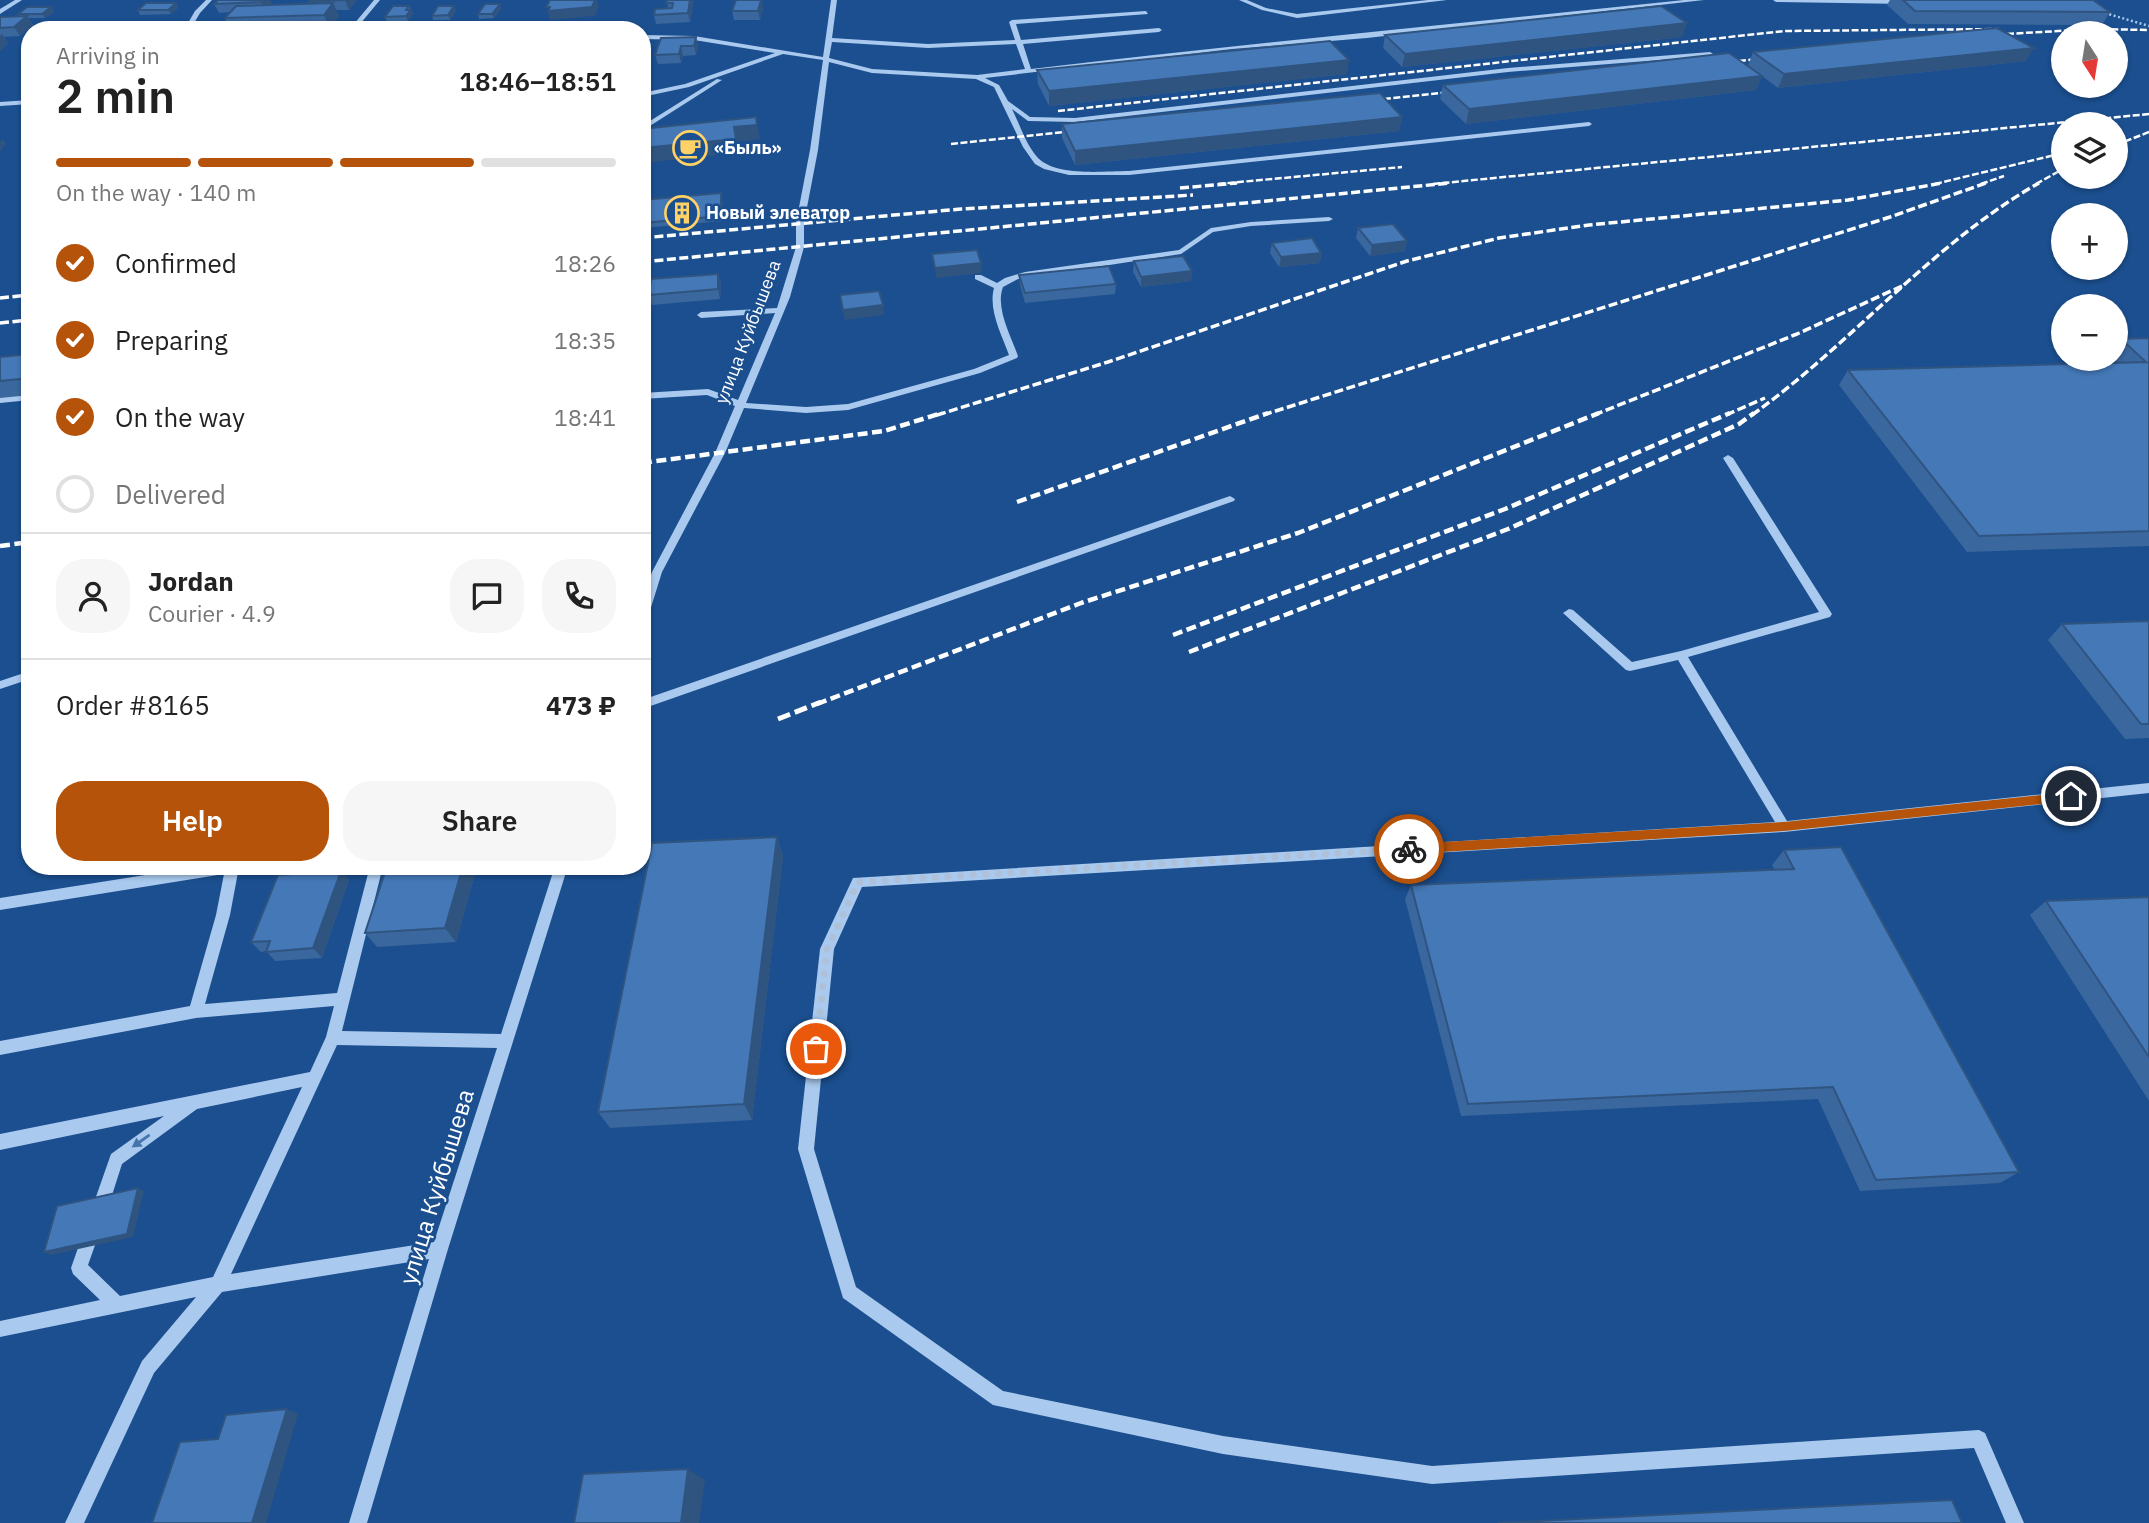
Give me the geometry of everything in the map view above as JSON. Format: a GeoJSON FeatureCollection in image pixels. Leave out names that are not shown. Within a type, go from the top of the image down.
{"type":"FeatureCollection","features":[{"type":"Feature","properties":{"kind":"street"},"geometry":{"type":"LineString","coordinates":[[0,12],[19,0]]}},
{"type":"Feature","properties":{"kind":"street"},"geometry":{"type":"LineString","coordinates":[[192,21],[209,0]]}},
{"type":"Feature","properties":{"kind":"street"},"geometry":{"type":"LineString","coordinates":[[360,21],[377,0],[390,0]]}},
{"type":"Feature","properties":{"kind":"street","name":"улица Куйбышева"},"geometry":{"type":"LineString","coordinates":[[651,590],[657,572],[720,453],[786,297],[800,247],[800,223],[814,150],[834,0]]}},
{"type":"Feature","properties":{"kind":"street"},"geometry":{"type":"LineString","coordinates":[[1245,1],[1268,0]]}},
{"type":"Feature","properties":{"kind":"street"},"geometry":{"type":"LineString","coordinates":[[1245,1],[1264,9],[1297,16],[1444,0]]}},
{"type":"Feature","properties":{"kind":"street"},"geometry":{"type":"LineString","coordinates":[[651,37],[694,38],[826,59],[872,71],[977,77],[1701,0]]}},
{"type":"Feature","properties":{"kind":"street"},"geometry":{"type":"LineString","coordinates":[[1776,0],[1914,2]]}},
{"type":"Feature","properties":{"kind":"street"},"geometry":{"type":"LineString","coordinates":[[1029,71],[1012,22],[1146,13]]}},
{"type":"Feature","properties":{"kind":"street"},"geometry":{"type":"LineString","coordinates":[[829,40],[928,46],[1019,42],[1158,30]]}},
{"type":"Feature","properties":{"kind":"street"},"geometry":{"type":"LineString","coordinates":[[651,92],[687,86],[781,53]]}},
{"type":"Feature","properties":{"kind":"street"},"geometry":{"type":"LineString","coordinates":[[1006,100],[1028,119],[1075,120],[1508,70],[1710,54]]}},
{"type":"Feature","properties":{"kind":"street"},"geometry":{"type":"LineString","coordinates":[[651,124],[704,92],[728,73]]}},
{"type":"Feature","properties":{"kind":"street"},"geometry":{"type":"LineString","coordinates":[[977,77],[997,86],[1006,100],[1017,128],[1039,163],[1064,172],[1129,173],[1589,124]]}},
{"type":"Feature","properties":{"kind":"street"},"geometry":{"type":"LineString","coordinates":[[0,104],[21,103]]}},
{"type":"Feature","properties":{"kind":"street"},"geometry":{"type":"LineString","coordinates":[[651,395],[708,392],[741,405],[806,410],[848,407],[977,371],[1014,356],[995,299],[998,287],[1006,280],[1025,274],[1181,252],[1211,230],[1251,224],[1329,219]]}},
{"type":"Feature","properties":{"kind":"street"},"geometry":{"type":"LineString","coordinates":[[978,277],[998,287]]}},
{"type":"Feature","properties":{"kind":"street"},"geometry":{"type":"LineString","coordinates":[[0,400],[21,398]]}},
{"type":"Feature","properties":{"kind":"street"},"geometry":{"type":"LineString","coordinates":[[1569,613],[1630,667],[1826,614],[1728,458]]}},
{"type":"Feature","properties":{"kind":"street"},"geometry":{"type":"LineString","coordinates":[[651,702],[1230,499]]}},
{"type":"Feature","properties":{"kind":"street"},"geometry":{"type":"LineString","coordinates":[[1681,655],[1784,827]]}},
{"type":"Feature","properties":{"kind":"street"},"geometry":{"type":"LineString","coordinates":[[0,685],[21,678]]}},
{"type":"Feature","properties":{"kind":"street"},"geometry":{"type":"LineString","coordinates":[[2015,1523],[1979,1439],[1432,1475],[1223,1445],[999,1399],[849,1292],[806,1149],[827,949],[858,882],[1784,827],[2149,788]]}},
{"type":"Feature","properties":{"kind":"street"},"geometry":{"type":"LineString","coordinates":[[0,904],[177,875]]}},
{"type":"Feature","properties":{"kind":"street"},"geometry":{"type":"LineString","coordinates":[[230,875],[223,915],[196,1011],[343,999]]}},
{"type":"Feature","properties":{"kind":"street","name":"улица Куйбышева"},"geometry":{"type":"LineString","coordinates":[[358,1523],[440,1250],[559,875]]}},
{"type":"Feature","properties":{"kind":"street"},"geometry":{"type":"LineString","coordinates":[[74,1523],[148,1367],[218,1284],[332,1038]]}},
{"type":"Feature","properties":{"kind":"street"},"geometry":{"type":"LineString","coordinates":[[0,1142],[314,1078]]}},
{"type":"Feature","properties":{"kind":"street"},"geometry":{"type":"LineString","coordinates":[[117,1305],[79,1268],[116,1159],[197,1102]]}},
{"type":"Feature","properties":{"kind":"street"},"geometry":{"type":"LineString","coordinates":[[0,1329],[218,1284],[440,1250]]}},
{"type":"Feature","properties":{"kind":"lane"},"geometry":{"type":"LineString","coordinates":[[701,315],[779,310]]}},
{"type":"Feature","properties":{"kind":"lane"},"geometry":{"type":"LineString","coordinates":[[375,875],[332,1038],[506,1041]]}},
{"type":"Feature","properties":{"kind":"lane"},"geometry":{"type":"LineString","coordinates":[[0,1048],[196,1011]]}},
{"type":"Feature","properties":{"kind":"path"},"geometry":{"type":"LineString","coordinates":[[2097,11],[2149,26]]}},
{"type":"Feature","properties":{"kind":"building"},"geometry":{"type":"Polygon","coordinates":[[[218,0],[262,0],[214,4],[218,0]]]}},
{"type":"Feature","properties":{"kind":"building"},"geometry":{"type":"Polygon","coordinates":[[[310,0],[345,0],[309,2],[310,0]]]}},
{"type":"Feature","properties":{"kind":"building"},"geometry":{"type":"Polygon","coordinates":[[[550,0],[595,0],[592,7],[548,11],[550,7],[546,7],[550,0]]]}},
{"type":"Feature","properties":{"kind":"building"},"geometry":{"type":"Polygon","coordinates":[[[667,0],[690,0],[688,13],[654,15],[655,9],[672,8],[673,3],[666,3],[667,0]]]}},
{"type":"Feature","properties":{"kind":"building"},"geometry":{"type":"Polygon","coordinates":[[[736,0],[761,0],[758,11],[732,11],[736,0]]]}},
{"type":"Feature","properties":{"kind":"building"},"geometry":{"type":"Polygon","coordinates":[[[1903,0],[2093,0],[2110,12],[1915,11],[1903,0]]]}},
{"type":"Feature","properties":{"kind":"building"},"geometry":{"type":"Polygon","coordinates":[[[146,3],[176,3],[168,10],[138,10],[146,3]]]}},
{"type":"Feature","properties":{"kind":"building"},"geometry":{"type":"Polygon","coordinates":[[[333,3],[324,15],[225,18],[236,6],[333,3]]]}},
{"type":"Feature","properties":{"kind":"building"},"geometry":{"type":"Polygon","coordinates":[[[485,4],[500,4],[492,14],[478,14],[485,4]]]}},
{"type":"Feature","properties":{"kind":"building"},"geometry":{"type":"Polygon","coordinates":[[[393,6],[409,6],[406,10],[411,10],[406,16],[385,17],[393,6]]]}},
{"type":"Feature","properties":{"kind":"building"},"geometry":{"type":"Polygon","coordinates":[[[438,6],[454,6],[448,15],[432,16],[438,6]]]}},
{"type":"Feature","properties":{"kind":"building"},"geometry":{"type":"Polygon","coordinates":[[[1661,6],[1687,23],[1405,54],[1385,35],[1661,6]]]}},
{"type":"Feature","properties":{"kind":"building"},"geometry":{"type":"Polygon","coordinates":[[[27,7],[51,7],[42,14],[18,14],[27,7]]]}},
{"type":"Feature","properties":{"kind":"building"},"geometry":{"type":"Polygon","coordinates":[[[27,16],[14,27],[0,28],[0,17],[27,16]]]}},
{"type":"Feature","properties":{"kind":"building"},"geometry":{"type":"Polygon","coordinates":[[[1997,28],[2034,48],[1784,74],[1753,52],[1997,28]]]}},
{"type":"Feature","properties":{"kind":"building"},"geometry":{"type":"Polygon","coordinates":[[[696,37],[694,46],[681,46],[679,54],[655,55],[661,38],[696,37]]]}},
{"type":"Feature","properties":{"kind":"building"},"geometry":{"type":"Polygon","coordinates":[[[1330,41],[1349,60],[1049,91],[1037,70],[1330,41]]]}},
{"type":"Feature","properties":{"kind":"building"},"geometry":{"type":"Polygon","coordinates":[[[1729,53],[1762,76],[1469,109],[1443,85],[1729,53]]]}},
{"type":"Feature","properties":{"kind":"building"},"geometry":{"type":"Polygon","coordinates":[[[1380,93],[1402,117],[1075,151],[1062,124],[1380,93]]]}},
{"type":"Feature","properties":{"kind":"building"},"geometry":{"type":"Polygon","coordinates":[[[756,117],[757,125],[734,127],[736,139],[651,147],[651,128],[756,117]]]}},
{"type":"Feature","properties":{"kind":"building","name":"Новый элеватор"},"geometry":{"type":"Polygon","coordinates":[[[721,193],[721,216],[651,222],[651,199],[721,193]]]}},
{"type":"Feature","properties":{"kind":"building"},"geometry":{"type":"Polygon","coordinates":[[[1393,224],[1407,241],[1372,245],[1358,228],[1393,224]]]}},
{"type":"Feature","properties":{"kind":"building"},"geometry":{"type":"Polygon","coordinates":[[[1312,238],[1321,253],[1281,257],[1272,243],[1312,238]]]}},
{"type":"Feature","properties":{"kind":"building"},"geometry":{"type":"Polygon","coordinates":[[[977,250],[981,263],[935,268],[932,254],[977,250]]]}},
{"type":"Feature","properties":{"kind":"building"},"geometry":{"type":"Polygon","coordinates":[[[1183,256],[1192,271],[1141,277],[1134,261],[1183,256]]]}},
{"type":"Feature","properties":{"kind":"building"},"geometry":{"type":"Polygon","coordinates":[[[1109,266],[1116,284],[1025,293],[1019,275],[1109,266]]]}},
{"type":"Feature","properties":{"kind":"building"},"geometry":{"type":"Polygon","coordinates":[[[718,274],[718,289],[651,295],[651,279],[718,274]]]}},
{"type":"Feature","properties":{"kind":"building"},"geometry":{"type":"Polygon","coordinates":[[[879,291],[883,305],[843,310],[840,295],[879,291]]]}},
{"type":"Feature","properties":{"kind":"building"},"geometry":{"type":"Polygon","coordinates":[[[2149,338],[2149,531],[1979,536],[1848,370],[2051,365],[2051,371],[2128,371],[2128,362],[2146,362],[2128,345],[2128,339],[2149,338]]]}},
{"type":"Feature","properties":{"kind":"building"},"geometry":{"type":"Polygon","coordinates":[[[21,355],[21,379],[0,381],[0,357],[21,355]]]}},
{"type":"Feature","properties":{"kind":"building"},"geometry":{"type":"Polygon","coordinates":[[[2149,621],[2149,724],[2141,724],[2062,624],[2149,621]]]}},
{"type":"Feature","properties":{"kind":"building"},"geometry":{"type":"Polygon","coordinates":[[[777,837],[744,1104],[598,1112],[646,875],[651,875],[652,843],[777,837]]]}},
{"type":"Feature","properties":{"kind":"building"},"geometry":{"type":"Polygon","coordinates":[[[1841,847],[2019,1172],[1876,1180],[1833,1087],[1468,1104],[1411,885],[1794,869],[1784,850],[1841,847]]]}},
{"type":"Feature","properties":{"kind":"building"},"geometry":{"type":"Polygon","coordinates":[[[278,875],[340,875],[313,948],[266,952],[270,941],[251,942],[278,875]]]}},
{"type":"Feature","properties":{"kind":"building"},"geometry":{"type":"Polygon","coordinates":[[[384,875],[460,875],[445,928],[365,933],[384,875]]]}},
{"type":"Feature","properties":{"kind":"building"},"geometry":{"type":"Polygon","coordinates":[[[2149,897],[2149,1057],[2046,901],[2149,897]]]}},
{"type":"Feature","properties":{"kind":"building"},"geometry":{"type":"Polygon","coordinates":[[[138,1188],[127,1234],[44,1252],[57,1206],[138,1188]]]}},
{"type":"Feature","properties":{"kind":"building"},"geometry":{"type":"Polygon","coordinates":[[[287,1409],[252,1523],[152,1523],[180,1442],[218,1439],[226,1415],[287,1409]]]}},
{"type":"Feature","properties":{"kind":"building"},"geometry":{"type":"Polygon","coordinates":[[[688,1469],[681,1523],[574,1523],[583,1474],[688,1469]]]}},
{"type":"Feature","properties":{"kind":"building"},"geometry":{"type":"Polygon","coordinates":[[[1952,1500],[1962,1523],[1498,1523],[1952,1500]]]}},
{"type":"Feature","properties":{"kind":"railway"},"geometry":{"type":"LineString","coordinates":[[1058,111],[1784,31],[1999,29]]}},
{"type":"Feature","properties":{"kind":"railway"},"geometry":{"type":"LineString","coordinates":[[1988,35],[2094,29],[2149,30]]}},
{"type":"Feature","properties":{"kind":"railway"},"geometry":{"type":"LineString","coordinates":[[1720,63],[1769,58]]}},
{"type":"Feature","properties":{"kind":"railway"},"geometry":{"type":"LineString","coordinates":[[1365,101],[1459,91]]}},
{"type":"Feature","properties":{"kind":"railway"},"geometry":{"type":"LineString","coordinates":[[1433,184],[2149,114]]}},
{"type":"Feature","properties":{"kind":"railway"},"geometry":{"type":"LineString","coordinates":[[951,144],[1083,130]]}},
{"type":"Feature","properties":{"kind":"railway"},"geometry":{"type":"LineString","coordinates":[[2128,140],[2149,132]]}},
{"type":"Feature","properties":{"kind":"railway"},"geometry":{"type":"LineString","coordinates":[[1935,184],[2051,156]]}},
{"type":"Feature","properties":{"kind":"railway"},"geometry":{"type":"LineString","coordinates":[[1218,184],[1402,167]]}},
{"type":"Feature","properties":{"kind":"railway"},"geometry":{"type":"LineString","coordinates":[[1981,184],[2004,176]]}},
{"type":"Feature","properties":{"kind":"railway"},"geometry":{"type":"LineString","coordinates":[[2036,184],[2051,176]]}},
{"type":"Feature","properties":{"kind":"railway"},"geometry":{"type":"LineString","coordinates":[[1180,188],[1237,183]]}},
{"type":"Feature","properties":{"kind":"railway"},"geometry":{"type":"LineString","coordinates":[[651,261],[1450,183]]}},
{"type":"Feature","properties":{"kind":"railway"},"geometry":{"type":"LineString","coordinates":[[937,415],[1108,362],[1407,261],[1499,238],[1589,225],[1848,200],[1942,183]]}},
{"type":"Feature","properties":{"kind":"railway"},"geometry":{"type":"LineString","coordinates":[[1263,415],[1890,217],[1986,183]]}},
{"type":"Feature","properties":{"kind":"railway"},"geometry":{"type":"LineString","coordinates":[[1752,415],[1824,357],[1963,235],[2000,207],[2039,183]]}},
{"type":"Feature","properties":{"kind":"railway"},"geometry":{"type":"LineString","coordinates":[[651,237],[961,209],[1193,195]]}},
{"type":"Feature","properties":{"kind":"railway"},"geometry":{"type":"LineString","coordinates":[[1594,415],[1797,334],[1902,286]]}},
{"type":"Feature","properties":{"kind":"railway"},"geometry":{"type":"LineString","coordinates":[[0,298],[21,296]]}},
{"type":"Feature","properties":{"kind":"railway"},"geometry":{"type":"LineString","coordinates":[[0,323],[21,321]]}},
{"type":"Feature","properties":{"kind":"railway"},"geometry":{"type":"LineString","coordinates":[[1726,415],[1765,398]]}},
{"type":"Feature","properties":{"kind":"railway"},"geometry":{"type":"LineString","coordinates":[[651,462],[884,431],[942,413]]}},
{"type":"Feature","properties":{"kind":"railway"},"geometry":{"type":"LineString","coordinates":[[1017,502],[1268,413]]}},
{"type":"Feature","properties":{"kind":"railway"},"geometry":{"type":"LineString","coordinates":[[817,704],[1081,603],[1298,533],[1599,413]]}},
{"type":"Feature","properties":{"kind":"railway"},"geometry":{"type":"LineString","coordinates":[[1173,635],[1505,509],[1730,413]]}},
{"type":"Feature","properties":{"kind":"railway"},"geometry":{"type":"LineString","coordinates":[[1189,652],[1508,529],[1739,424],[1754,413]]}},
{"type":"Feature","properties":{"kind":"railway"},"geometry":{"type":"LineString","coordinates":[[0,546],[21,543]]}},
{"type":"Feature","properties":{"kind":"railway"},"geometry":{"type":"LineString","coordinates":[[778,719],[821,702]]}},
{"type":"Feature","properties":{"kind":"way so far"},"geometry":{"type":"LineString","coordinates":[[816,1049],[827,949],[858,882],[1409,849]]}},
{"type":"Feature","properties":{"kind":"place","name":"«Быль»"},"geometry":{"type":"Point","coordinates":[690,148]}},
{"type":"Feature","properties":{"kind":"place","name":"Новый элеватор"},"geometry":{"type":"Point","coordinates":[682,213]}},
{"type":"Feature","properties":{"kind":"route"},"geometry":{"type":"LineString","coordinates":[[1409,849],[1784,827],[2071,796]]}}]}
